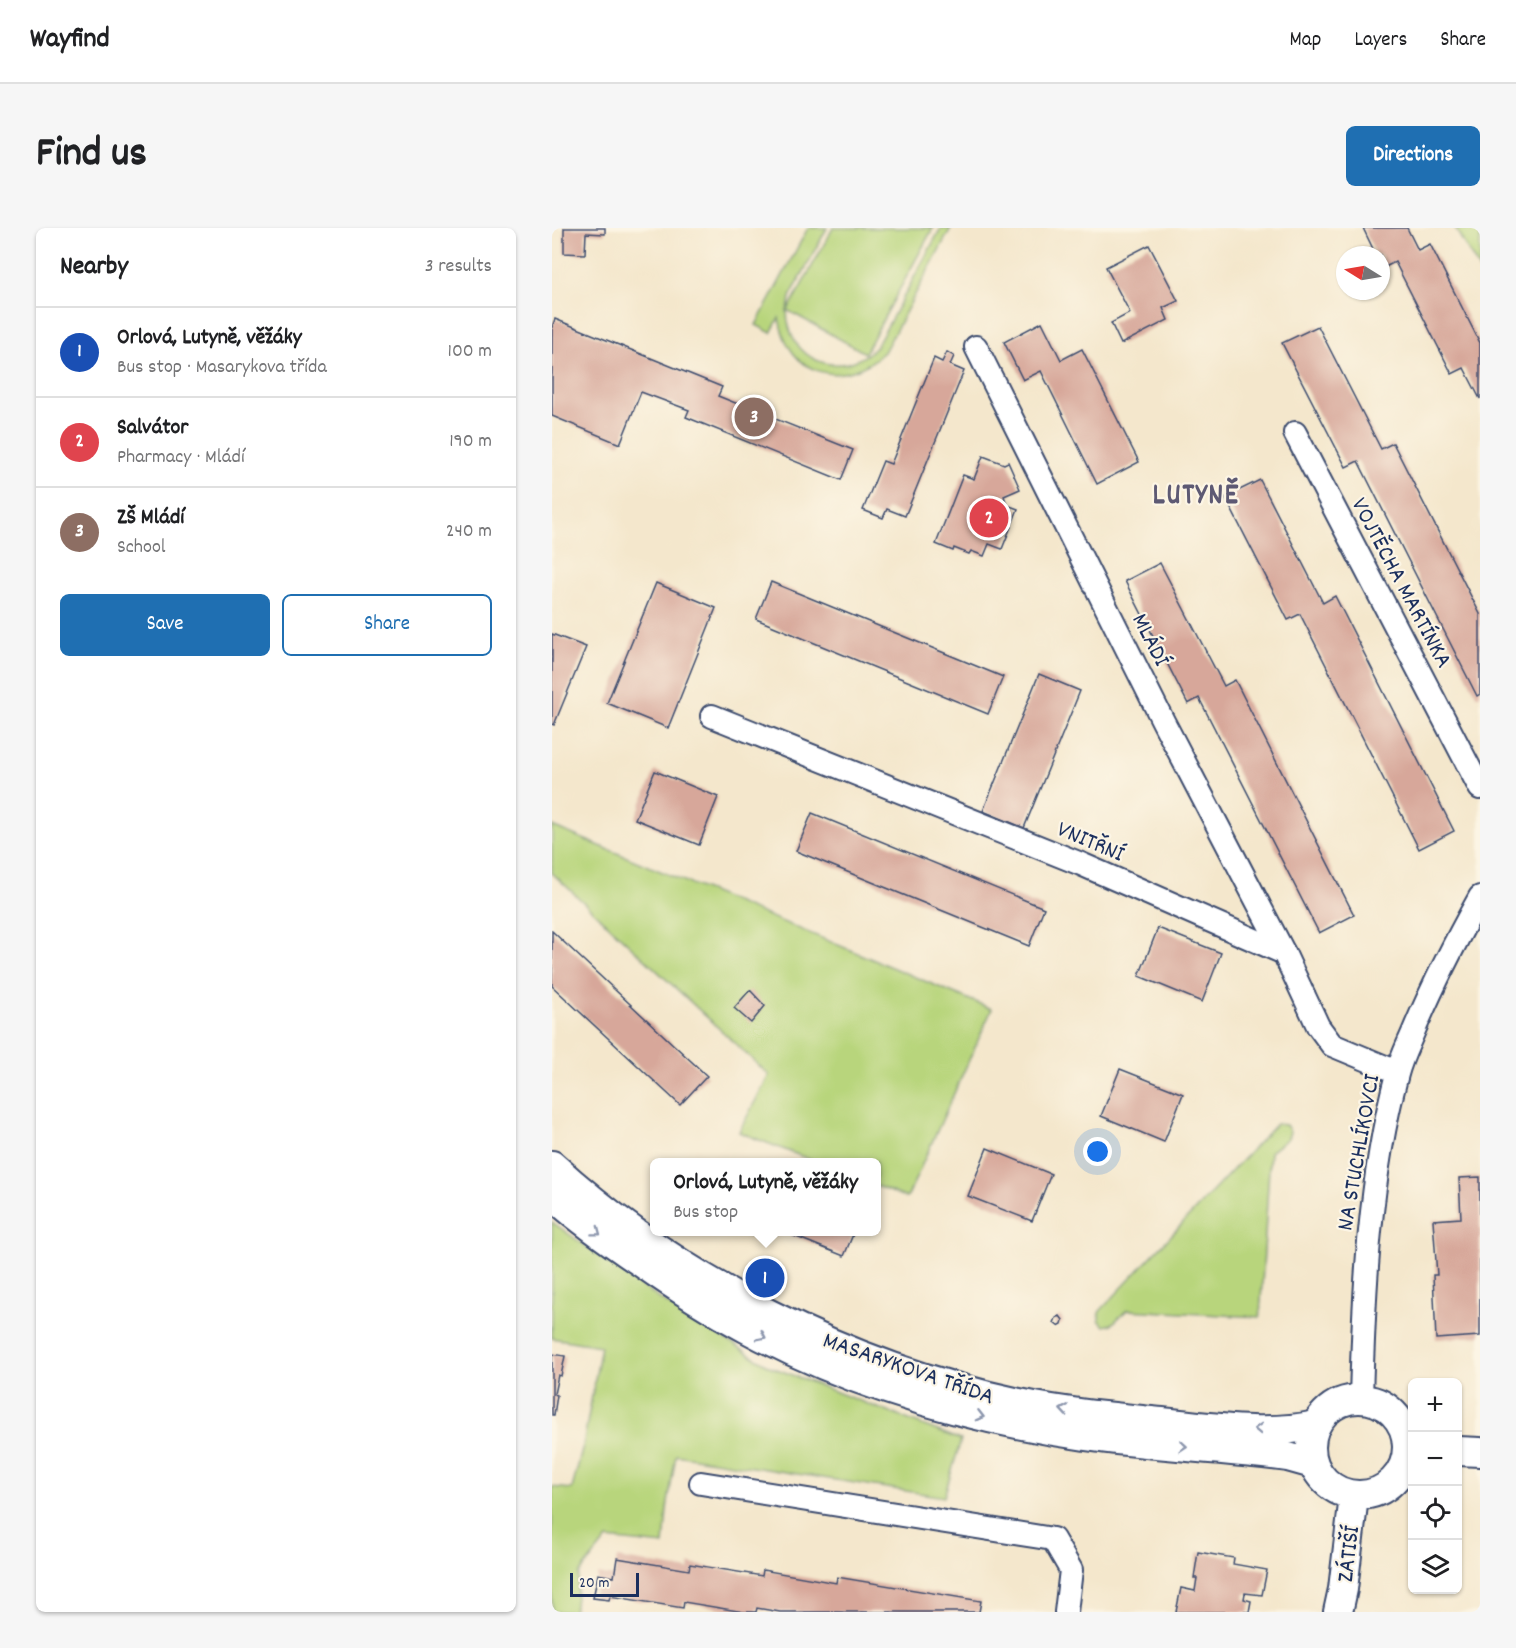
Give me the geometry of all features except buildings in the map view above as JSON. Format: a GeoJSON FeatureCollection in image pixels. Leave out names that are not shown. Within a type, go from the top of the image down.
{"type":"FeatureCollection","features":[{"type":"Feature","properties":{"kind":"street","name":"MLÁDÍ"},"geometry":{"type":"LineString","coordinates":[[976,347],[1164,723],[1284,953]]}},
{"type":"Feature","properties":{"kind":"street","name":"VOJTĚCHA MARTÍNKA"},"geometry":{"type":"LineString","coordinates":[[1295,433],[1480,788]]}},
{"type":"Feature","properties":{"kind":"street","name":"VNITŘNÍ"},"geometry":{"type":"LineString","coordinates":[[712,716],[1081,864],[1284,953]]}},
{"type":"Feature","properties":{"kind":"street","name":"NA STUCHLÍKOVCI"},"geometry":{"type":"LineString","coordinates":[[1362,1398],[1369,1241],[1380,1152],[1397,1072],[1426,1002],[1456,939],[1480,897]]}},
{"type":"Feature","properties":{"kind":"street"},"geometry":{"type":"LineString","coordinates":[[1284,953],[1317,1026],[1332,1045],[1397,1072]]}},
{"type":"Feature","properties":{"kind":"street","name":"MASARYKOVA TŘÍDA"},"geometry":{"type":"LineString","coordinates":[[552,1165],[593,1200],[651,1243],[741,1299],[788,1323],[880,1362],[986,1394],[1084,1413],[1246,1429],[1290,1429],[1316,1425]]}},
{"type":"Feature","properties":{"kind":"street","name":"MASARYKOVA TŘÍDA"},"geometry":{"type":"LineString","coordinates":[[552,1195],[614,1244],[709,1308],[788,1349],[904,1394],[971,1414],[1067,1434],[1267,1454],[1313,1464]]}},
{"type":"Feature","properties":{"kind":"street"},"geometry":{"type":"LineString","coordinates":[[1408,1442],[1394,1414],[1376,1401],[1362,1398],[1336,1404],[1323,1415],[1316,1425],[1310,1448],[1313,1464],[1328,1484],[1340,1492],[1354,1496],[1370,1494],[1385,1488],[1396,1478],[1408,1454]]}},
{"type":"Feature","properties":{"kind":"street"},"geometry":{"type":"LineString","coordinates":[[1462,1451],[1480,1452]]}},
{"type":"Feature","properties":{"kind":"street"},"geometry":{"type":"LineString","coordinates":[[701,1484],[1053,1539],[1071,1570],[1066,1612]]}},
{"type":"Feature","properties":{"kind":"street","name":"ZÁTIŠÍ"},"geometry":{"type":"LineString","coordinates":[[1338,1612],[1343,1589],[1354,1496]]}},
{"type":"Feature","properties":{"kind":"green space"},"geometry":{"type":"Polygon","coordinates":[[[808,228],[827,228],[790,297],[788,310],[833,228],[933,228],[865,353],[787,310],[789,328],[796,342],[818,361],[832,364],[847,363],[862,358],[876,347],[941,228],[951,228],[884,352],[868,364],[852,371],[835,374],[805,365],[793,353],[784,338],[779,318],[771,333],[756,325],[808,228]]]}},
{"type":"Feature","properties":{"kind":"green space"},"geometry":{"type":"Polygon","coordinates":[[[1455,228],[1480,228],[1480,271],[1455,228]]]}},
{"type":"Feature","properties":{"kind":"green space"},"geometry":{"type":"Polygon","coordinates":[[[552,826],[992,1009],[907,1198],[881,1188],[881,1158],[806,1158],[739,1132],[769,1075],[552,873],[552,826]]]}},
{"type":"Feature","properties":{"kind":"green space"},"geometry":{"type":"Polygon","coordinates":[[[1276,1124],[1286,1125],[1290,1132],[1288,1138],[1270,1152],[1260,1317],[1127,1310],[1112,1324],[1104,1326],[1099,1320],[1100,1311],[1276,1124]]]}},
{"type":"Feature","properties":{"kind":"green space"},"geometry":{"type":"Polygon","coordinates":[[[552,1222],[660,1299],[769,1366],[961,1440],[944,1497],[676,1455],[664,1545],[607,1539],[579,1574],[574,1612],[552,1612],[552,1487],[572,1489],[583,1446],[601,1346],[552,1338],[552,1222]]]}},
{"type":"Feature","properties":{"kind":"place","name":"ZŠ Mládí"},"geometry":{"type":"Point","coordinates":[754,417]}},
{"type":"Feature","properties":{"kind":"place","name":"Salvátor"},"geometry":{"type":"Point","coordinates":[989,518]}},
{"type":"Feature","properties":{"kind":"place","name":"Orlová, Lutyně, věžáky"},"geometry":{"type":"Point","coordinates":[765,1278]}},
{"type":"Feature","properties":{"kind":"district","name":"LUTYNĚ"},"geometry":{"type":"Point","coordinates":[1196,493]}}]}
